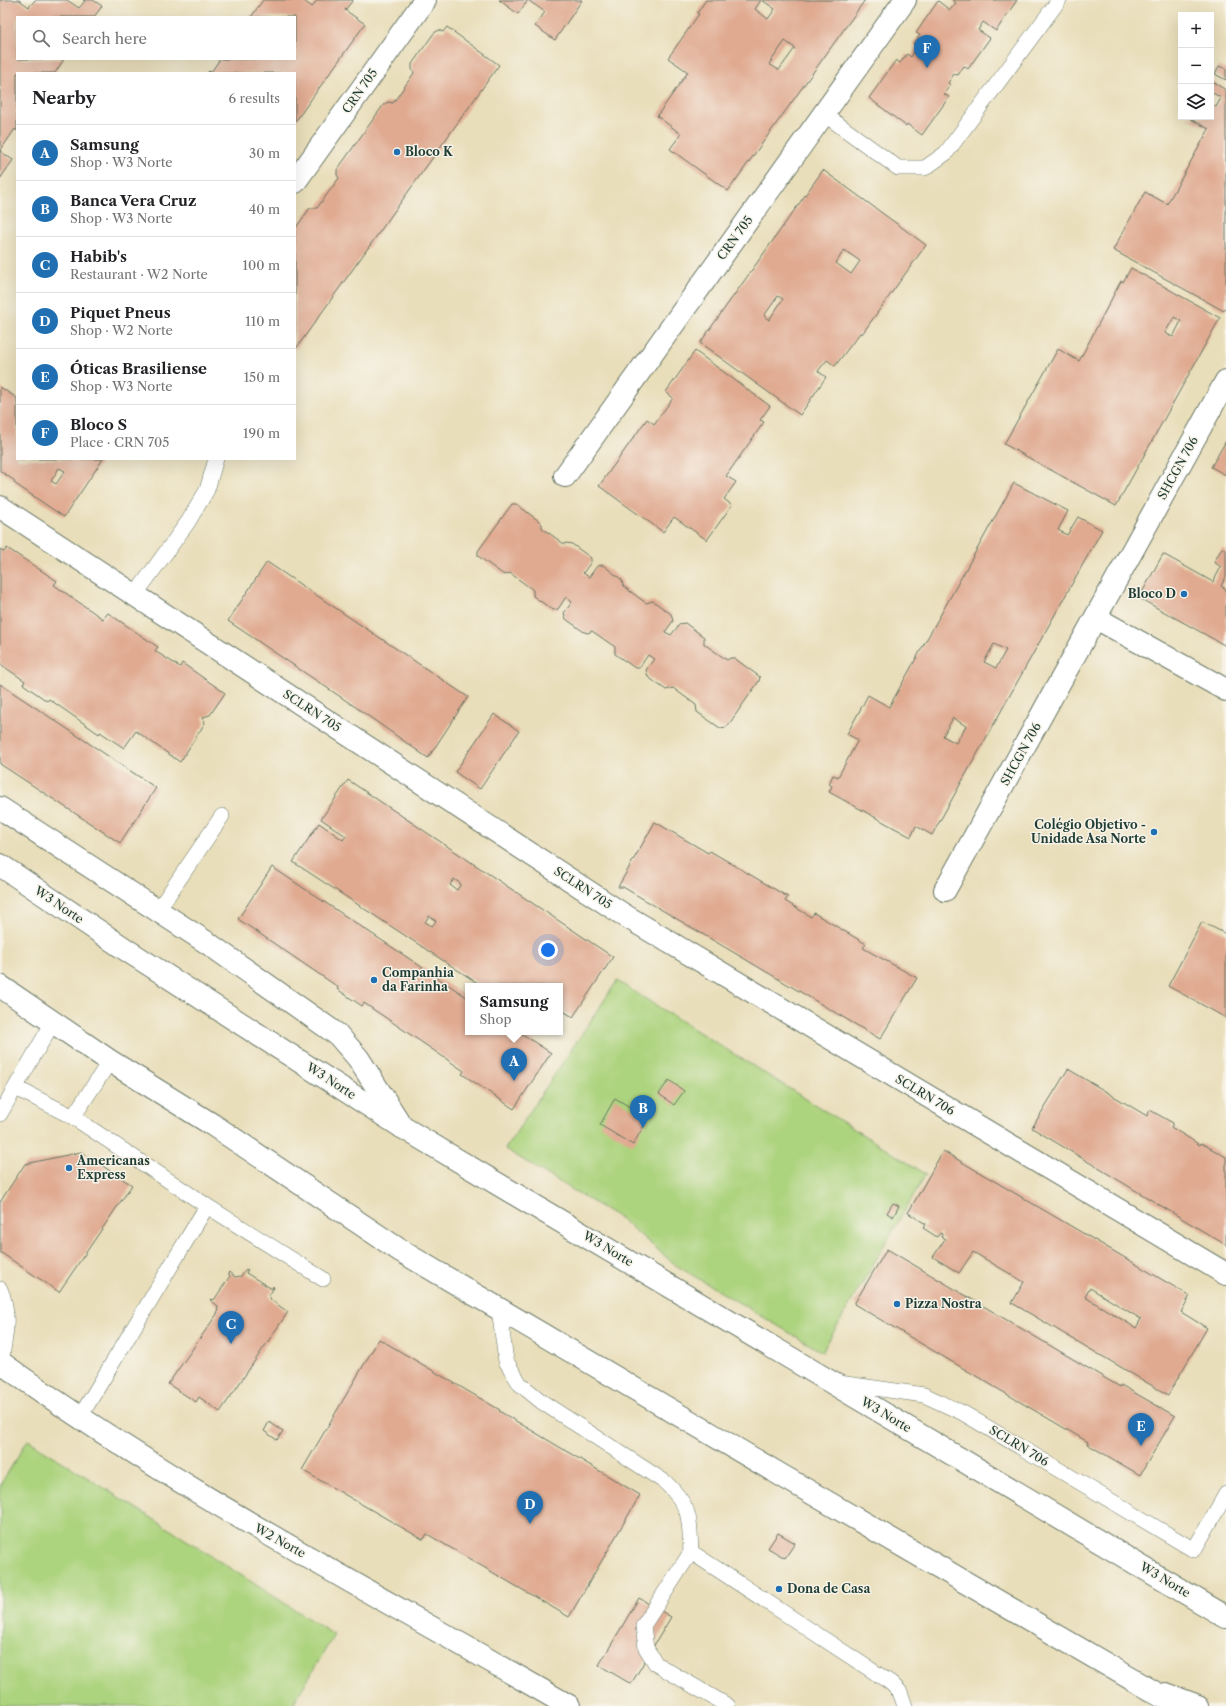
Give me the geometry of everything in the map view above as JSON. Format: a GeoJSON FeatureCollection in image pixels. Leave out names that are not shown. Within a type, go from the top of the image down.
{"type":"FeatureCollection","features":[{"type":"Feature","properties":{"kind":"street","name":"CRN 705"},"geometry":{"type":"LineString","coordinates":[[296,181],[425,0]]}},
{"type":"Feature","properties":{"kind":"street","name":"CRN 705"},"geometry":{"type":"LineString","coordinates":[[565,476],[905,0]]}},
{"type":"Feature","properties":{"kind":"street","name":"SHCGN 706"},"geometry":{"type":"LineString","coordinates":[[945,890],[1226,381]]}},
{"type":"Feature","properties":{"kind":"street","name":"SCLRN 705"},"geometry":{"type":"LineString","coordinates":[[0,507],[624,915]]}},
{"type":"Feature","properties":{"kind":"street"},"geometry":{"type":"LineString","coordinates":[[1096,618],[1226,690]]}},
{"type":"Feature","properties":{"kind":"street"},"geometry":{"type":"LineString","coordinates":[[0,808],[158,910],[338,1035],[358,1058],[402,1127]]}},
{"type":"Feature","properties":{"kind":"street","name":"W3 Norte"},"geometry":{"type":"LineString","coordinates":[[0,865],[128,951],[402,1127],[1226,1617]]}},
{"type":"Feature","properties":{"kind":"street","name":"SCLRN 706"},"geometry":{"type":"LineString","coordinates":[[624,915],[1226,1274]]}},
{"type":"Feature","properties":{"kind":"street"},"geometry":{"type":"LineString","coordinates":[[0,986],[110,1061],[213,1124],[401,1252],[1178,1706]]}},
{"type":"Feature","properties":{"kind":"street","name":"W2 Norte"},"geometry":{"type":"LineString","coordinates":[[0,1362],[80,1417],[241,1519],[569,1706]]}},
{"type":"Feature","properties":{"kind":"street"},"geometry":{"type":"LineString","coordinates":[[1141,1684],[1198,1706]]}},
{"type":"Feature","properties":{"kind":"lane"},"geometry":{"type":"LineString","coordinates":[[824,114],[898,168],[925,168],[946,153],[1059,0]]}},
{"type":"Feature","properties":{"kind":"lane"},"geometry":{"type":"LineString","coordinates":[[135,595],[188,522],[207,490],[216,460]]}},
{"type":"Feature","properties":{"kind":"lane"},"geometry":{"type":"LineString","coordinates":[[158,910],[222,816]]}},
{"type":"Feature","properties":{"kind":"lane"},"geometry":{"type":"LineString","coordinates":[[0,1114],[54,1022]]}},
{"type":"Feature","properties":{"kind":"lane"},"geometry":{"type":"LineString","coordinates":[[74,1117],[110,1061]]}},
{"type":"Feature","properties":{"kind":"lane"},"geometry":{"type":"LineString","coordinates":[[16,1088],[74,1117],[207,1206],[323,1279]]}},
{"type":"Feature","properties":{"kind":"lane"},"geometry":{"type":"LineString","coordinates":[[80,1417],[207,1206]]}},
{"type":"Feature","properties":{"kind":"lane"},"geometry":{"type":"LineString","coordinates":[[0,1289],[6,1305],[7,1319],[0,1362]]}},
{"type":"Feature","properties":{"kind":"lane"},"geometry":{"type":"LineString","coordinates":[[499,1309],[506,1361],[520,1384],[542,1402],[670,1487],[680,1496],[688,1512],[691,1552],[643,1626],[646,1648],[656,1664],[728,1706]]}},
{"type":"Feature","properties":{"kind":"lane","name":"SCLRN 706"},"geometry":{"type":"LineString","coordinates":[[830,1381],[924,1395],[950,1407],[1194,1550],[1226,1494]]}},
{"type":"Feature","properties":{"kind":"lane"},"geometry":{"type":"LineString","coordinates":[[691,1552],[891,1682],[900,1692],[905,1706]]}},
{"type":"Feature","properties":{"kind":"green space"},"geometry":{"type":"Polygon","coordinates":[[[617,981],[926,1174],[822,1352],[677,1266],[621,1219],[505,1149],[617,981]]]}},
{"type":"Feature","properties":{"kind":"green space"},"geometry":{"type":"Polygon","coordinates":[[[28,1440],[334,1635],[292,1706],[0,1706],[0,1485],[28,1440]]]}},
{"type":"Feature","properties":{"kind":"building"},"geometry":{"type":"Polygon","coordinates":[[[0,0],[19,0],[29,7],[35,0],[67,0],[79,8],[85,1],[83,0],[93,0],[102,6],[95,16],[16,16],[16,60],[63,60],[56,72],[16,72],[16,130],[15,129],[0,151],[0,0]]]}},
{"type":"Feature","properties":{"kind":"building"},"geometry":{"type":"Polygon","coordinates":[[[263,0],[303,0],[312,7],[317,0],[353,0],[345,10],[365,24],[296,121],[296,72],[211,72],[219,60],[296,60],[296,16],[252,16],[263,0]]]}},
{"type":"Feature","properties":{"kind":"building"},"geometry":{"type":"Polygon","coordinates":[[[499,0],[528,0],[518,14],[499,0]]]}},
{"type":"Feature","properties":{"kind":"building"},"geometry":{"type":"Polygon","coordinates":[[[528,0],[582,0],[555,40],[535,26],[545,12],[528,0]]]}},
{"type":"Feature","properties":{"kind":"building"},"geometry":{"type":"Polygon","coordinates":[[[706,0],[761,0],[755,9],[768,19],[775,9],[762,0],[865,0],[728,191],[670,149],[681,134],[657,116],[688,72],[668,58],[699,14],[697,13],[706,0]],[[785,41],[769,64],[779,70],[795,48],[785,41]]]}},
{"type":"Feature","properties":{"kind":"building"},"geometry":{"type":"Polygon","coordinates":[[[952,0],[1017,0],[996,31],[983,22],[978,30],[990,38],[968,69],[964,66],[958,75],[954,74],[948,83],[950,85],[944,94],[949,97],[922,135],[907,124],[906,126],[869,98],[896,60],[900,63],[907,54],[911,57],[917,47],[913,44],[920,35],[916,33],[938,1],[950,10],[956,3],[952,0]]]}},
{"type":"Feature","properties":{"kind":"building","name":"Bloco K"},"geometry":{"type":"Polygon","coordinates":[[[447,27],[499,65],[296,349],[296,228],[310,208],[317,208],[339,178],[337,175],[337,170],[384,104],[388,102],[393,103],[414,73],[412,64],[434,33],[439,30],[443,32],[447,27]]]}},
{"type":"Feature","properties":{"kind":"building"},"geometry":{"type":"Polygon","coordinates":[[[1219,66],[1226,69],[1226,80],[1215,74],[1219,66]]]}},
{"type":"Feature","properties":{"kind":"building"},"geometry":{"type":"Polygon","coordinates":[[[1214,83],[1226,90],[1226,307],[1224,311],[1113,250],[1145,192],[1167,204],[1209,129],[1192,120],[1214,120],[1214,106],[1216,107],[1221,98],[1214,94],[1214,83]]]}},
{"type":"Feature","properties":{"kind":"building"},"geometry":{"type":"Polygon","coordinates":[[[0,151],[13,160],[0,179],[0,151]]]}},
{"type":"Feature","properties":{"kind":"building"},"geometry":{"type":"Polygon","coordinates":[[[823,170],[926,245],[862,334],[860,333],[835,366],[827,360],[818,371],[826,377],[800,415],[700,343],[823,170]],[[844,250],[836,263],[851,274],[860,261],[844,250]],[[778,296],[764,316],[769,320],[783,299],[778,296]]]}},
{"type":"Feature","properties":{"kind":"building"},"geometry":{"type":"Polygon","coordinates":[[[1131,268],[1220,318],[1116,506],[1004,444],[1058,349],[1079,361],[1121,281],[1123,282],[1131,268]],[[1174,317],[1165,333],[1173,337],[1181,321],[1174,317]]]}},
{"type":"Feature","properties":{"kind":"building"},"geometry":{"type":"Polygon","coordinates":[[[695,351],[770,406],[760,420],[764,422],[726,476],[736,482],[724,499],[732,505],[707,540],[674,517],[663,532],[599,486],[647,419],[654,424],[673,398],[666,392],[695,351]]]}},
{"type":"Feature","properties":{"kind":"building"},"geometry":{"type":"Polygon","coordinates":[[[0,387],[16,397],[16,460],[102,460],[64,517],[14,483],[15,481],[0,471],[0,387]],[[59,468],[51,481],[56,484],[65,471],[59,468]]]}},
{"type":"Feature","properties":{"kind":"building"},"geometry":{"type":"Polygon","coordinates":[[[1226,441],[1226,475],[1211,467],[1226,441]]]}},
{"type":"Feature","properties":{"kind":"building"},"geometry":{"type":"Polygon","coordinates":[[[1014,483],[1068,511],[1058,530],[1067,535],[1078,517],[1102,530],[932,835],[916,826],[911,837],[829,792],[832,786],[829,784],[833,775],[838,777],[858,740],[847,734],[868,695],[889,707],[1014,483]],[[994,644],[984,662],[996,668],[1006,650],[994,644]],[[953,718],[943,736],[956,743],[966,726],[953,718]]]}},
{"type":"Feature","properties":{"kind":"building"},"geometry":{"type":"Polygon","coordinates":[[[512,504],[516,504],[539,521],[542,524],[542,528],[564,544],[572,544],[591,558],[591,562],[583,573],[589,577],[597,566],[603,565],[622,580],[623,586],[646,603],[653,601],[671,614],[673,621],[665,632],[671,635],[680,624],[685,623],[704,637],[704,644],[727,660],[734,658],[760,677],[759,681],[727,727],[720,728],[697,712],[696,705],[673,688],[666,690],[648,677],[646,670],[654,659],[648,655],[639,668],[635,668],[615,654],[615,647],[592,631],[588,633],[584,632],[566,619],[564,613],[572,602],[566,597],[558,609],[553,610],[533,596],[533,590],[510,573],[504,575],[478,556],[478,551],[512,504]]]}},
{"type":"Feature","properties":{"kind":"building"},"geometry":{"type":"Polygon","coordinates":[[[7,548],[57,581],[54,585],[103,619],[108,613],[158,647],[155,651],[180,667],[182,663],[225,693],[210,715],[203,717],[205,723],[180,762],[136,731],[124,748],[100,732],[99,734],[49,699],[47,701],[23,684],[25,681],[0,664],[0,549],[4,552],[7,548]]]}},
{"type":"Feature","properties":{"kind":"building","name":"Bloco D"},"geometry":{"type":"Polygon","coordinates":[[[1222,548],[1226,550],[1226,577],[1221,586],[1226,589],[1226,646],[1139,598],[1163,554],[1213,582],[1221,567],[1214,562],[1222,548]]]}},
{"type":"Feature","properties":{"kind":"building"},"geometry":{"type":"Polygon","coordinates":[[[267,562],[468,697],[428,758],[228,621],[267,562]]]}},
{"type":"Feature","properties":{"kind":"building"},"geometry":{"type":"Polygon","coordinates":[[[0,684],[156,788],[120,843],[0,764],[0,684]]]}},
{"type":"Feature","properties":{"kind":"building"},"geometry":{"type":"Polygon","coordinates":[[[494,714],[519,731],[480,789],[455,772],[494,714]]]}},
{"type":"Feature","properties":{"kind":"building"},"geometry":{"type":"Polygon","coordinates":[[[348,780],[613,957],[573,1017],[563,1011],[563,983],[477,983],[293,862],[319,823],[343,840],[346,836],[321,819],[348,780]],[[454,879],[450,885],[457,890],[461,884],[454,879]],[[429,916],[425,922],[432,926],[436,921],[429,916]]]}},
{"type":"Feature","properties":{"kind":"building"},"geometry":{"type":"Polygon","coordinates":[[[655,822],[708,853],[710,851],[788,897],[785,901],[811,917],[814,913],[866,944],[863,948],[917,978],[880,1039],[623,887],[618,887],[655,822]]]}},
{"type":"Feature","properties":{"kind":"building"},"geometry":{"type":"Polygon","coordinates":[[[272,867],[465,996],[465,1035],[524,1035],[551,1053],[514,1109],[462,1074],[464,1071],[364,1003],[362,1006],[337,989],[338,987],[238,919],[272,867]]]}},
{"type":"Feature","properties":{"kind":"building"},"geometry":{"type":"Polygon","coordinates":[[[1202,922],[1226,934],[1226,1018],[1168,986],[1202,922]]]}},
{"type":"Feature","properties":{"kind":"building"},"geometry":{"type":"Polygon","coordinates":[[[1068,1069],[1147,1116],[1150,1110],[1173,1123],[1171,1127],[1174,1129],[1200,1145],[1201,1143],[1226,1157],[1226,1245],[1032,1128],[1068,1069]]]}},
{"type":"Feature","properties":{"kind":"building"},"geometry":{"type":"Polygon","coordinates":[[[669,1080],[684,1091],[674,1105],[659,1094],[669,1080]]]}},
{"type":"Feature","properties":{"kind":"building"},"geometry":{"type":"Polygon","coordinates":[[[615,1098],[648,1118],[633,1145],[600,1125],[615,1098]]]}},
{"type":"Feature","properties":{"kind":"building"},"geometry":{"type":"Polygon","coordinates":[[[943,1151],[1190,1296],[1181,1312],[1207,1328],[1168,1395],[1012,1303],[1024,1282],[973,1252],[959,1273],[933,1257],[945,1239],[941,1237],[942,1234],[940,1233],[937,1237],[923,1228],[926,1224],[908,1213],[943,1151]],[[1090,1288],[1085,1297],[1136,1328],[1141,1319],[1090,1288]]]}},
{"type":"Feature","properties":{"kind":"building"},"geometry":{"type":"Polygon","coordinates":[[[81,1152],[132,1185],[59,1292],[0,1252],[0,1202],[25,1164],[81,1152]]]}},
{"type":"Feature","properties":{"kind":"building"},"geometry":{"type":"Polygon","coordinates":[[[893,1203],[899,1206],[893,1217],[887,1213],[893,1203]]]}},
{"type":"Feature","properties":{"kind":"building"},"geometry":{"type":"Polygon","coordinates":[[[887,1249],[1120,1387],[1121,1385],[1175,1416],[1140,1475],[1087,1444],[1088,1442],[854,1304],[887,1249]]]}},
{"type":"Feature","properties":{"kind":"building"},"geometry":{"type":"Polygon","coordinates":[[[246,1269],[248,1270],[246,1273],[272,1289],[273,1286],[274,1288],[269,1295],[271,1300],[288,1312],[220,1412],[199,1397],[196,1402],[168,1384],[217,1314],[218,1306],[210,1300],[214,1300],[230,1276],[228,1273],[229,1272],[235,1277],[241,1276],[246,1269]]]}},
{"type":"Feature","properties":{"kind":"building"},"geometry":{"type":"Polygon","coordinates":[[[379,1339],[640,1495],[569,1617],[427,1534],[424,1539],[422,1539],[302,1470],[379,1339]]]}},
{"type":"Feature","properties":{"kind":"building"},"geometry":{"type":"Polygon","coordinates":[[[269,1422],[283,1431],[277,1440],[264,1431],[269,1422]]]}},
{"type":"Feature","properties":{"kind":"building"},"geometry":{"type":"Polygon","coordinates":[[[778,1533],[795,1543],[785,1558],[768,1548],[778,1533]]]}},
{"type":"Feature","properties":{"kind":"building"},"geometry":{"type":"Polygon","coordinates":[[[639,1598],[671,1617],[631,1684],[599,1665],[639,1598]]]}},
{"type":"Feature","properties":{"kind":"place","name":"Bloco S"},"geometry":{"type":"Point","coordinates":[927,68]}},
{"type":"Feature","properties":{"kind":"place","name":"Bloco K"},"geometry":{"type":"Point","coordinates":[397,152]}},
{"type":"Feature","properties":{"kind":"place","name":"Bloco D"},"geometry":{"type":"Point","coordinates":[1184,594]}},
{"type":"Feature","properties":{"kind":"place","name":"Colégio Objetivo - Unidade Asa Norte"},"geometry":{"type":"Point","coordinates":[1154,832]}},
{"type":"Feature","properties":{"kind":"place","name":"Companhia da Farinha"},"geometry":{"type":"Point","coordinates":[374,980]}},
{"type":"Feature","properties":{"kind":"place","name":"Samsung"},"geometry":{"type":"Point","coordinates":[514,1081]}},
{"type":"Feature","properties":{"kind":"place","name":"Banca Vera Cruz"},"geometry":{"type":"Point","coordinates":[643,1128]}},
{"type":"Feature","properties":{"kind":"place","name":"Americanas Express"},"geometry":{"type":"Point","coordinates":[69,1168]}},
{"type":"Feature","properties":{"kind":"place","name":"Pizza Nostra"},"geometry":{"type":"Point","coordinates":[897,1304]}},
{"type":"Feature","properties":{"kind":"place","name":"Habib's"},"geometry":{"type":"Point","coordinates":[231,1344]}},
{"type":"Feature","properties":{"kind":"place","name":"Óticas Brasiliense"},"geometry":{"type":"Point","coordinates":[1141,1446]}},
{"type":"Feature","properties":{"kind":"place","name":"Piquet Pneus"},"geometry":{"type":"Point","coordinates":[530,1524]}},
{"type":"Feature","properties":{"kind":"place","name":"Dona de Casa"},"geometry":{"type":"Point","coordinates":[779,1589]}}]}
